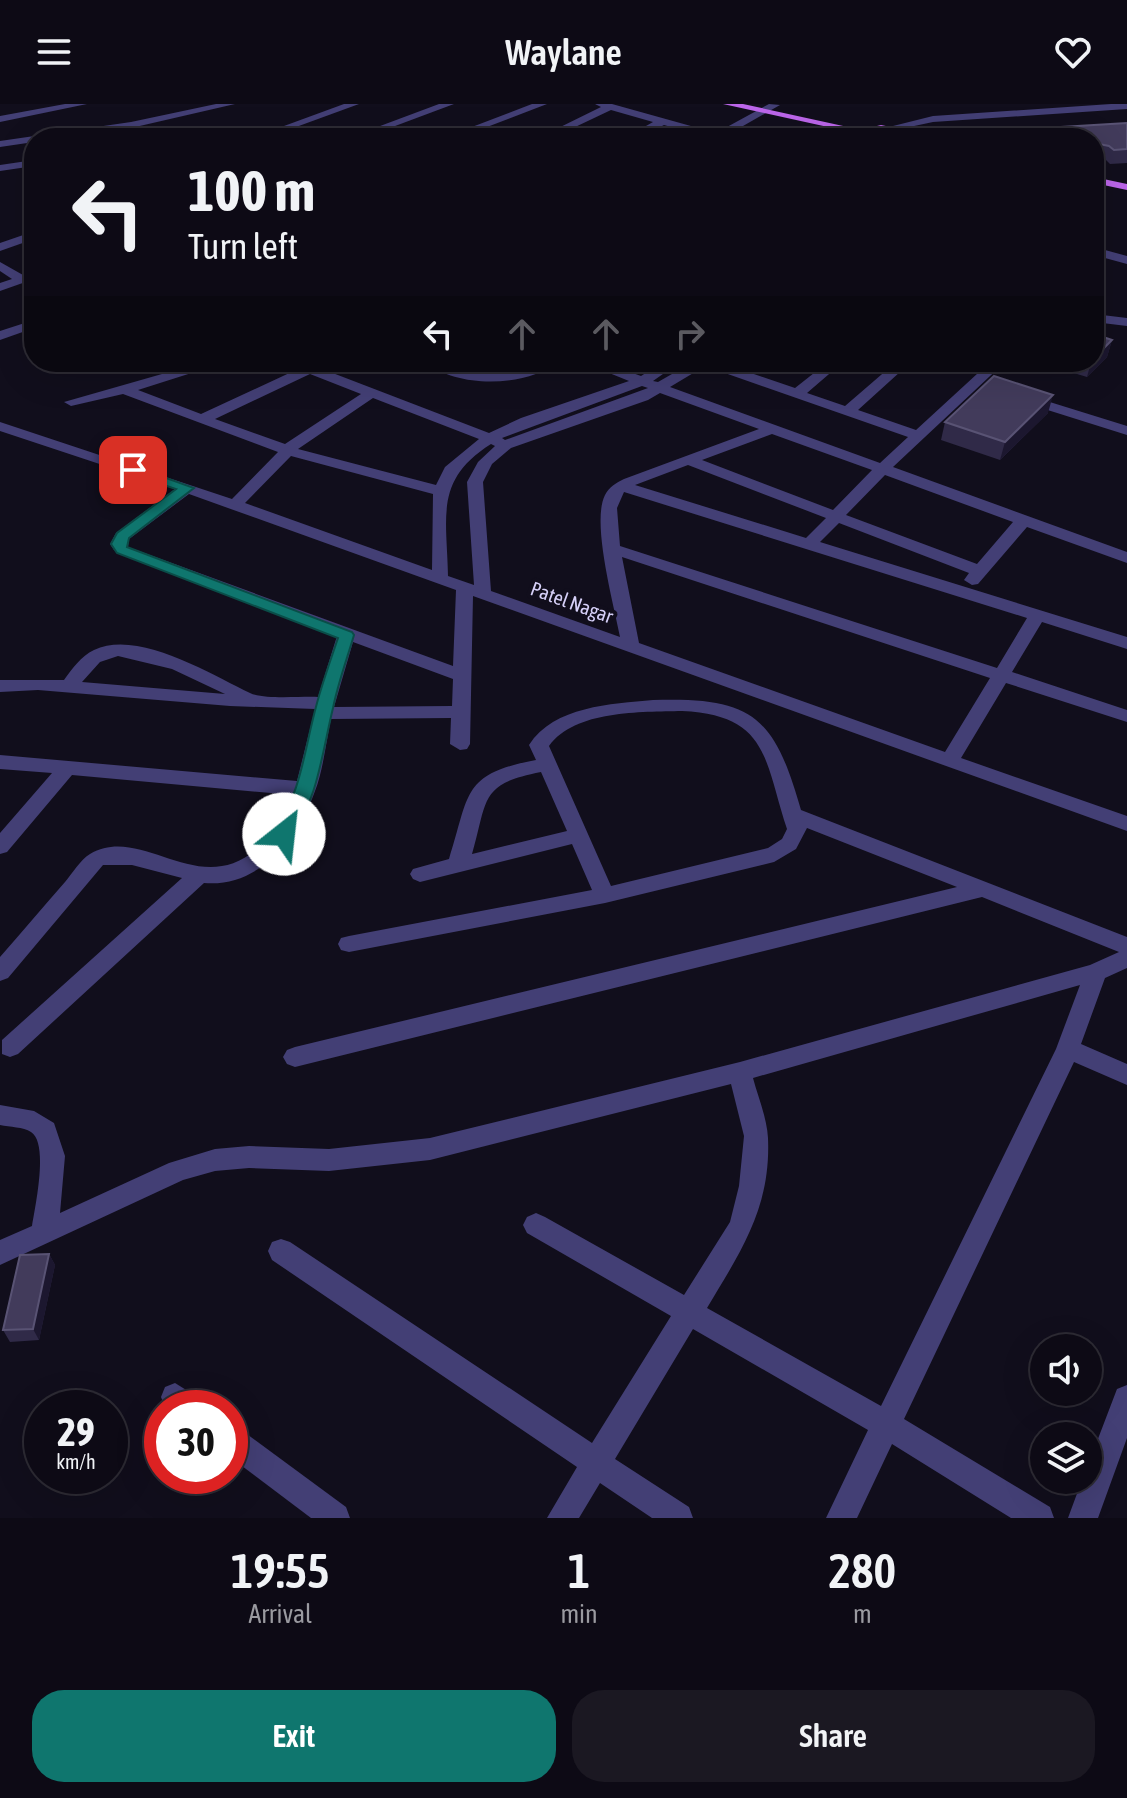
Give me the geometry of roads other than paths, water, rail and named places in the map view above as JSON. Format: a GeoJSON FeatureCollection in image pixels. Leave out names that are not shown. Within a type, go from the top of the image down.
{"type":"FeatureCollection","features":[{"type":"Feature","properties":{"kind":"main road"},"geometry":{"type":"LineString","coordinates":[[728,104],[769,107],[866,128]]}},
{"type":"Feature","properties":{"kind":"main road"},"geometry":{"type":"LineString","coordinates":[[1104,174],[1127,179]]}},
{"type":"Feature","properties":{"kind":"main road"},"geometry":{"type":"LineString","coordinates":[[1104,182],[1127,187]]}},
{"type":"Feature","properties":{"kind":"street"},"geometry":{"type":"LineString","coordinates":[[0,119],[47,107],[82,104]]}},
{"type":"Feature","properties":{"kind":"street"},"geometry":{"type":"LineString","coordinates":[[109,128],[230,104]]}},
{"type":"Feature","properties":{"kind":"street"},"geometry":{"type":"LineString","coordinates":[[285,128],[354,104]]}},
{"type":"Feature","properties":{"kind":"street"},"geometry":{"type":"LineString","coordinates":[[381,128],[449,104]]}},
{"type":"Feature","properties":{"kind":"street"},"geometry":{"type":"LineString","coordinates":[[507,104],[525,110]]}},
{"type":"Feature","properties":{"kind":"street"},"geometry":{"type":"LineString","coordinates":[[476,128],[542,104]]}},
{"type":"Feature","properties":{"kind":"street"},"geometry":{"type":"LineString","coordinates":[[562,128],[605,106],[686,128]]}},
{"type":"Feature","properties":{"kind":"street"},"geometry":{"type":"LineString","coordinates":[[907,128],[946,117],[1127,106]]}},
{"type":"Feature","properties":{"kind":"street"},"geometry":{"type":"LineString","coordinates":[[732,128],[769,107]]}},
{"type":"Feature","properties":{"kind":"street"},"geometry":{"type":"LineString","coordinates":[[649,128],[663,121]]}},
{"type":"Feature","properties":{"kind":"street"},"geometry":{"type":"LineString","coordinates":[[0,144],[24,140]]}},
{"type":"Feature","properties":{"kind":"street"},"geometry":{"type":"LineString","coordinates":[[0,168],[24,164]]}},
{"type":"Feature","properties":{"kind":"street"},"geometry":{"type":"LineString","coordinates":[[0,247],[24,236]]}},
{"type":"Feature","properties":{"kind":"street"},"geometry":{"type":"LineString","coordinates":[[1104,254],[1127,260]]}},
{"type":"Feature","properties":{"kind":"street"},"geometry":{"type":"LineString","coordinates":[[0,266],[24,275]]}},
{"type":"Feature","properties":{"kind":"street"},"geometry":{"type":"LineString","coordinates":[[0,287],[24,279]]}},
{"type":"Feature","properties":{"kind":"street"},"geometry":{"type":"LineString","coordinates":[[1104,319],[1127,322]]}},
{"type":"Feature","properties":{"kind":"street"},"geometry":{"type":"LineString","coordinates":[[0,336],[24,331]]}},
{"type":"Feature","properties":{"kind":"street"},"geometry":{"type":"LineString","coordinates":[[71,402],[185,372]]}},
{"type":"Feature","properties":{"kind":"street"},"geometry":{"type":"LineString","coordinates":[[199,420],[303,372]]}},
{"type":"Feature","properties":{"kind":"street"},"geometry":{"type":"LineString","coordinates":[[317,372],[506,445]]}},
{"type":"Feature","properties":{"kind":"street"},"geometry":{"type":"LineString","coordinates":[[469,372],[486,381],[517,372]]}},
{"type":"Feature","properties":{"kind":"street"},"geometry":{"type":"LineString","coordinates":[[620,372],[1127,558]]}},
{"type":"Feature","properties":{"kind":"street"},"geometry":{"type":"LineString","coordinates":[[440,578],[441,491],[448,473],[460,459],[489,437],[644,380],[657,372]]}},
{"type":"Feature","properties":{"kind":"street"},"geometry":{"type":"LineString","coordinates":[[460,744],[462,676],[474,590],[475,482],[480,467],[488,457],[506,445],[664,388],[689,372]]}},
{"type":"Feature","properties":{"kind":"street"},"geometry":{"type":"LineString","coordinates":[[734,372],[918,436]]}},
{"type":"Feature","properties":{"kind":"street"},"geometry":{"type":"LineString","coordinates":[[798,393],[824,372]]}},
{"type":"Feature","properties":{"kind":"street"},"geometry":{"type":"LineString","coordinates":[[848,411],[893,372]]}},
{"type":"Feature","properties":{"kind":"street"},"geometry":{"type":"LineString","coordinates":[[808,545],[881,470],[983,384],[991,372]]}},
{"type":"Feature","properties":{"kind":"street"},"geometry":{"type":"LineString","coordinates":[[124,390],[289,451],[441,491]]}},
{"type":"Feature","properties":{"kind":"street"},"geometry":{"type":"LineString","coordinates":[[234,505],[307,434],[373,392]]}},
{"type":"Feature","properties":{"kind":"street"},"geometry":{"type":"LineString","coordinates":[[1006,392],[1127,431]]}},
{"type":"Feature","properties":{"kind":"street","name":"Patel Nagar"},"geometry":{"type":"LineString","coordinates":[[0,426],[187,488],[1127,824]]}},
{"type":"Feature","properties":{"kind":"street"},"geometry":{"type":"LineString","coordinates":[[631,646],[612,549],[608,506],[613,494],[621,486],[772,429]]}},
{"type":"Feature","properties":{"kind":"street"},"geometry":{"type":"LineString","coordinates":[[688,460],[980,571]]}},
{"type":"Feature","properties":{"kind":"street"},"geometry":{"type":"LineString","coordinates":[[621,486],[1127,643]]}},
{"type":"Feature","properties":{"kind":"street"},"geometry":{"type":"LineString","coordinates":[[187,488],[122,536],[118,544],[122,550],[462,676]]}},
{"type":"Feature","properties":{"kind":"street"},"geometry":{"type":"LineString","coordinates":[[962,593],[1023,521]]}},
{"type":"Feature","properties":{"kind":"street"},"geometry":{"type":"LineString","coordinates":[[612,549],[1127,716]]}},
{"type":"Feature","properties":{"kind":"street"},"geometry":{"type":"LineString","coordinates":[[950,760],[1037,616]]}},
{"type":"Feature","properties":{"kind":"street"},"geometry":{"type":"LineString","coordinates":[[0,972],[96,860],[106,855],[199,875],[231,876],[249,867],[273,848],[287,829],[307,789],[324,708],[346,635]]}},
{"type":"Feature","properties":{"kind":"street"},"geometry":{"type":"LineString","coordinates":[[69,686],[81,669],[98,655],[119,649],[201,673],[237,691],[247,700]]}},
{"type":"Feature","properties":{"kind":"street"},"geometry":{"type":"LineString","coordinates":[[0,686],[69,686],[324,708],[461,712]]}},
{"type":"Feature","properties":{"kind":"street"},"geometry":{"type":"LineString","coordinates":[[732,713],[747,688]]}},
{"type":"Feature","properties":{"kind":"street"},"geometry":{"type":"LineString","coordinates":[[349,944],[605,895],[774,854],[795,839],[797,829],[770,746],[756,728],[732,713],[699,706],[609,709],[550,729],[541,736],[539,745],[605,895]]}},
{"type":"Feature","properties":{"kind":"street"},"geometry":{"type":"LineString","coordinates":[[0,762],[307,789]]}},
{"type":"Feature","properties":{"kind":"street"},"geometry":{"type":"LineString","coordinates":[[458,865],[482,787],[505,772],[547,764]]}},
{"type":"Feature","properties":{"kind":"street"},"geometry":{"type":"LineString","coordinates":[[0,847],[67,768]]}},
{"type":"Feature","properties":{"kind":"street"},"geometry":{"type":"LineString","coordinates":[[792,814],[1127,946]]}},
{"type":"Feature","properties":{"kind":"street"},"geometry":{"type":"LineString","coordinates":[[420,874],[579,835]]}},
{"type":"Feature","properties":{"kind":"street"},"geometry":{"type":"LineString","coordinates":[[10,1047],[199,875]]}},
{"type":"Feature","properties":{"kind":"street"},"geometry":{"type":"LineString","coordinates":[[295,1057],[983,889]]}},
{"type":"Feature","properties":{"kind":"street"},"geometry":{"type":"LineString","coordinates":[[0,1253],[178,1171],[215,1160],[249,1157],[329,1160],[430,1149],[740,1072],[1096,972],[1127,958]]}},
{"type":"Feature","properties":{"kind":"street"},"geometry":{"type":"LineString","coordinates":[[841,1518],[1068,1049],[1096,972]]}},
{"type":"Feature","properties":{"kind":"street"},"geometry":{"type":"LineString","coordinates":[[1068,1049],[1127,1075]]}},
{"type":"Feature","properties":{"kind":"street"},"geometry":{"type":"LineString","coordinates":[[562,1518],[742,1226],[752,1186],[756,1136],[740,1072]]}},
{"type":"Feature","properties":{"kind":"street"},"geometry":{"type":"LineString","coordinates":[[0,1115],[38,1123],[49,1132],[53,1148],[44,1232]]}},
{"type":"Feature","properties":{"kind":"street"},"geometry":{"type":"LineString","coordinates":[[536,1225],[887,1425],[1039,1518]]}},
{"type":"Feature","properties":{"kind":"street"},"geometry":{"type":"LineString","coordinates":[[281,1251],[678,1518]]}},
{"type":"Feature","properties":{"kind":"street"},"geometry":{"type":"LineString","coordinates":[[1083,1518],[1127,1399]]}},
{"type":"Feature","properties":{"kind":"street"},"geometry":{"type":"LineString","coordinates":[[248,1453],[335,1518]]}}]}
